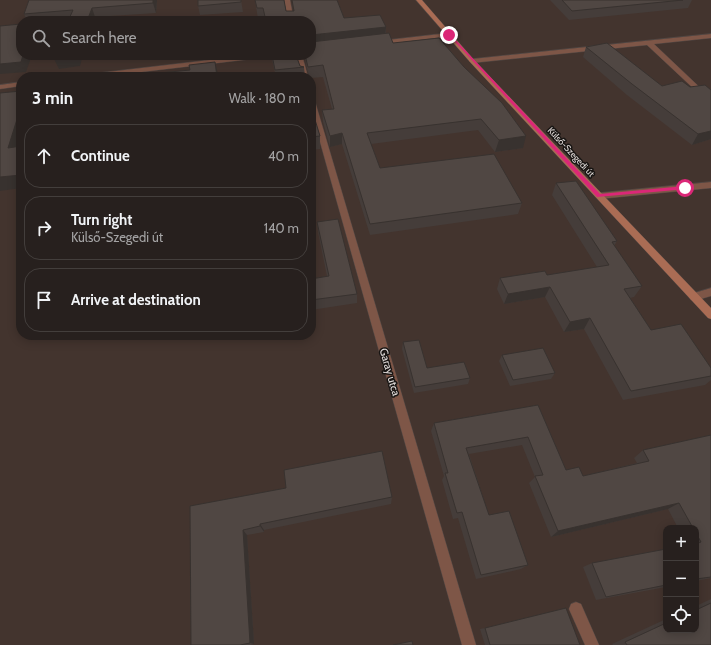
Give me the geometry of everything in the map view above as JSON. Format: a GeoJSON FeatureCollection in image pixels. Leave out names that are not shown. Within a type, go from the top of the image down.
{"type":"FeatureCollection","features":[{"type":"Feature","properties":{"kind":"street"},"geometry":{"type":"LineString","coordinates":[[287,0],[290,16]]}},
{"type":"Feature","properties":{"kind":"street","name":"Külső-Szegedi út"},"geometry":{"type":"LineString","coordinates":[[419,0],[472,61],[711,314]]}},
{"type":"Feature","properties":{"kind":"street"},"geometry":{"type":"LineString","coordinates":[[372,43],[449,35]]}},
{"type":"Feature","properties":{"kind":"street"},"geometry":{"type":"LineString","coordinates":[[472,61],[711,36]]}},
{"type":"Feature","properties":{"kind":"street"},"geometry":{"type":"LineString","coordinates":[[648,42],[711,102]]}},
{"type":"Feature","properties":{"kind":"street"},"geometry":{"type":"LineString","coordinates":[[124,72],[226,60]]}},
{"type":"Feature","properties":{"kind":"street"},"geometry":{"type":"LineString","coordinates":[[300,60],[303,72]]}},
{"type":"Feature","properties":{"kind":"street"},"geometry":{"type":"LineString","coordinates":[[0,87],[16,85]]}},
{"type":"Feature","properties":{"kind":"street","name":"Garay utca"},"geometry":{"type":"LineString","coordinates":[[316,115],[469,645]]}},
{"type":"Feature","properties":{"kind":"street"},"geometry":{"type":"LineString","coordinates":[[599,196],[711,185]]}},
{"type":"Feature","properties":{"kind":"street"},"geometry":{"type":"LineString","coordinates":[[694,297],[711,292]]}},
{"type":"Feature","properties":{"kind":"street"},"geometry":{"type":"LineString","coordinates":[[576,608],[592,645]]}},
{"type":"Feature","properties":{"kind":"shaded area"},"geometry":{"type":"Polygon","coordinates":[[[0,0],[711,0],[711,645],[0,645],[0,0]]]}},
{"type":"Feature","properties":{"kind":"building"},"geometry":{"type":"Polygon","coordinates":[[[29,0],[153,0],[153,3],[92,8],[89,16],[70,16],[73,10],[24,14],[29,0]]]}},
{"type":"Feature","properties":{"kind":"building"},"geometry":{"type":"Polygon","coordinates":[[[198,0],[241,0],[241,2],[198,6],[198,0]]]}},
{"type":"Feature","properties":{"kind":"building"},"geometry":{"type":"Polygon","coordinates":[[[255,0],[284,0],[286,11],[294,11],[292,0],[337,0],[344,18],[380,15],[386,27],[316,34],[316,16],[265,16],[263,8],[257,8],[255,0]]]}},
{"type":"Feature","properties":{"kind":"building"},"geometry":{"type":"Polygon","coordinates":[[[562,0],[683,0],[572,11],[562,0]]]}},
{"type":"Feature","properties":{"kind":"building"},"geometry":{"type":"Polygon","coordinates":[[[16,24],[16,60],[22,60],[21,62],[0,64],[0,26],[16,24]]]}},
{"type":"Feature","properties":{"kind":"building"},"geometry":{"type":"Polygon","coordinates":[[[389,33],[393,43],[439,38],[464,67],[502,103],[526,136],[499,140],[481,119],[367,133],[380,168],[494,154],[522,203],[370,224],[342,133],[330,136],[322,110],[334,109],[323,65],[308,67],[306,60],[316,60],[316,41],[389,33]]]}},
{"type":"Feature","properties":{"kind":"building"},"geometry":{"type":"Polygon","coordinates":[[[607,43],[662,86],[682,81],[690,87],[705,85],[711,90],[711,131],[698,134],[586,47],[607,43]]]}},
{"type":"Feature","properties":{"kind":"building"},"geometry":{"type":"Polygon","coordinates":[[[273,60],[298,60],[300,66],[304,67],[275,70],[273,60]]]}},
{"type":"Feature","properties":{"kind":"building"},"geometry":{"type":"Polygon","coordinates":[[[215,62],[216,72],[170,72],[190,70],[189,65],[215,62]]]}},
{"type":"Feature","properties":{"kind":"building"},"geometry":{"type":"Polygon","coordinates":[[[16,91],[16,123],[8,148],[16,147],[16,175],[0,177],[0,93],[16,91]]]}},
{"type":"Feature","properties":{"kind":"building"},"geometry":{"type":"Polygon","coordinates":[[[316,123],[320,136],[316,136],[316,123]]]}},
{"type":"Feature","properties":{"kind":"building"},"geometry":{"type":"Polygon","coordinates":[[[576,181],[617,241],[612,242],[642,286],[624,289],[651,330],[681,324],[711,368],[711,376],[631,391],[590,318],[570,322],[550,287],[508,294],[500,278],[545,271],[547,275],[609,265],[556,183],[576,181]]]}},
{"type":"Feature","properties":{"kind":"building"},"geometry":{"type":"Polygon","coordinates":[[[338,219],[357,294],[316,299],[316,278],[329,276],[317,222],[338,219]]]}},
{"type":"Feature","properties":{"kind":"building"},"geometry":{"type":"Polygon","coordinates":[[[419,340],[427,368],[464,362],[470,378],[415,387],[403,342],[419,340]]]}},
{"type":"Feature","properties":{"kind":"building"},"geometry":{"type":"Polygon","coordinates":[[[543,348],[555,373],[513,380],[502,355],[543,348]]]}},
{"type":"Feature","properties":{"kind":"building"},"geometry":{"type":"Polygon","coordinates":[[[538,405],[566,470],[579,467],[583,476],[649,461],[643,450],[711,435],[711,577],[699,579],[699,543],[701,542],[699,538],[699,525],[691,525],[679,503],[558,531],[535,476],[543,475],[528,437],[466,448],[489,515],[509,511],[528,565],[481,575],[462,512],[457,513],[445,473],[448,473],[434,423],[538,405]]]}},
{"type":"Feature","properties":{"kind":"building"},"geometry":{"type":"Polygon","coordinates":[[[382,451],[392,497],[260,524],[260,526],[243,530],[250,643],[240,645],[191,645],[190,506],[286,488],[284,470],[382,451]]]}},
{"type":"Feature","properties":{"kind":"building"},"geometry":{"type":"Polygon","coordinates":[[[663,550],[663,586],[606,597],[592,563],[663,550]]]}},
{"type":"Feature","properties":{"kind":"building"},"geometry":{"type":"Polygon","coordinates":[[[711,603],[711,645],[627,645],[625,642],[663,624],[663,633],[699,633],[699,609],[711,603]]]}},
{"type":"Feature","properties":{"kind":"building"},"geometry":{"type":"Polygon","coordinates":[[[566,608],[580,645],[490,645],[485,628],[566,608]]]}},
{"type":"Feature","properties":{"kind":"building"},"geometry":{"type":"Polygon","coordinates":[[[412,641],[413,645],[393,645],[412,641]]]}},
{"type":"Feature","properties":{"kind":"route"},"geometry":{"type":"LineString","coordinates":[[449,35],[599,196],[685,188]]}}]}
